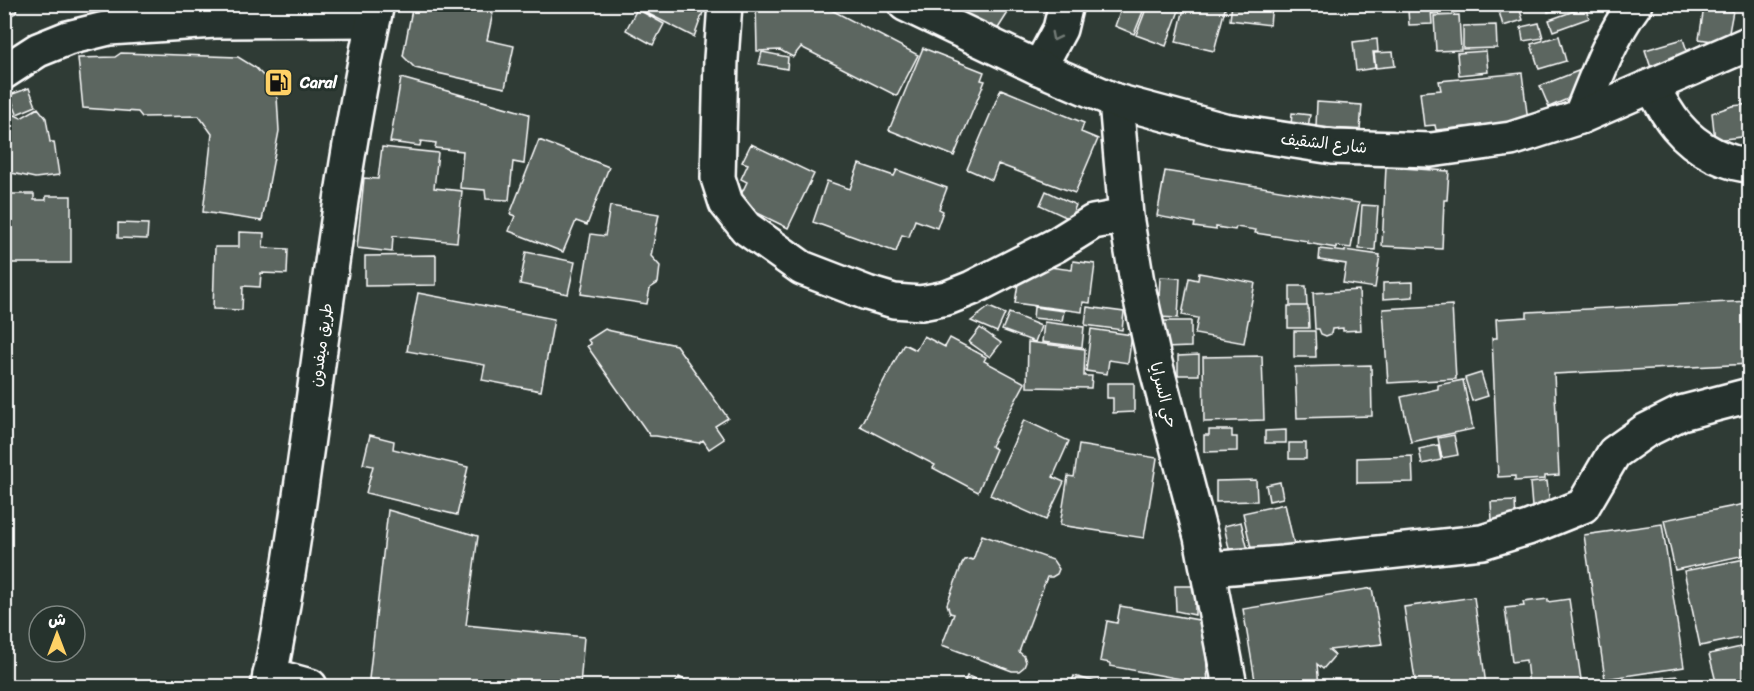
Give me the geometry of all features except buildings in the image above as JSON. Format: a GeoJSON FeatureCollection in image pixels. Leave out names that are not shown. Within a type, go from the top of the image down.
{"type":"FeatureCollection","features":[{"type":"Feature","properties":{"kind":"street"},"geometry":{"type":"LineString","coordinates":[[725,4],[718,178],[726,203],[746,228],[802,267],[894,301],[921,303],[947,298],[972,288],[1056,245],[1093,222],[1126,216]]}},
{"type":"Feature","properties":{"kind":"street","name":"شارع الشقيف"},"geometry":{"type":"LineString","coordinates":[[905,4],[1039,68],[1116,101],[1224,130],[1333,147],[1431,150],[1511,139],[1581,117],[1749,44]]}},
{"type":"Feature","properties":{"kind":"street"},"geometry":{"type":"LineString","coordinates":[[1039,68],[1060,29],[1066,4]]}},
{"type":"Feature","properties":{"kind":"street"},"geometry":{"type":"LineString","coordinates":[[1581,117],[1601,65],[1635,4]]}},
{"type":"Feature","properties":{"kind":"street"},"geometry":{"type":"LineString","coordinates":[[4,72],[38,50],[68,38],[109,28],[375,12]]}},
{"type":"Feature","properties":{"kind":"street","name":"طريق ميفدون"},"geometry":{"type":"LineString","coordinates":[[269,681],[297,512],[350,142],[375,12]]}},
{"type":"Feature","properties":{"kind":"street"},"geometry":{"type":"LineString","coordinates":[[1652,87],[1666,113],[1682,133],[1699,147],[1720,158],[1741,165],[1749,165]]}},
{"type":"Feature","properties":{"kind":"street","name":"حي السرايا"},"geometry":{"type":"LineString","coordinates":[[1116,101],[1126,216],[1137,282],[1153,355],[1201,537],[1230,687]]}},
{"type":"Feature","properties":{"kind":"street"},"geometry":{"type":"LineString","coordinates":[[1208,569],[1482,542],[1528,528],[1583,506],[1614,453],[1645,431],[1681,413],[1749,395]]}},
{"type":"Feature","properties":{"kind":"street"},"geometry":{"type":"LineString","coordinates":[[269,681],[310,687]]}},
{"type":"Feature","properties":{"kind":"place","name":"Caral"},"geometry":{"type":"Point","coordinates":[279,82]}}]}
